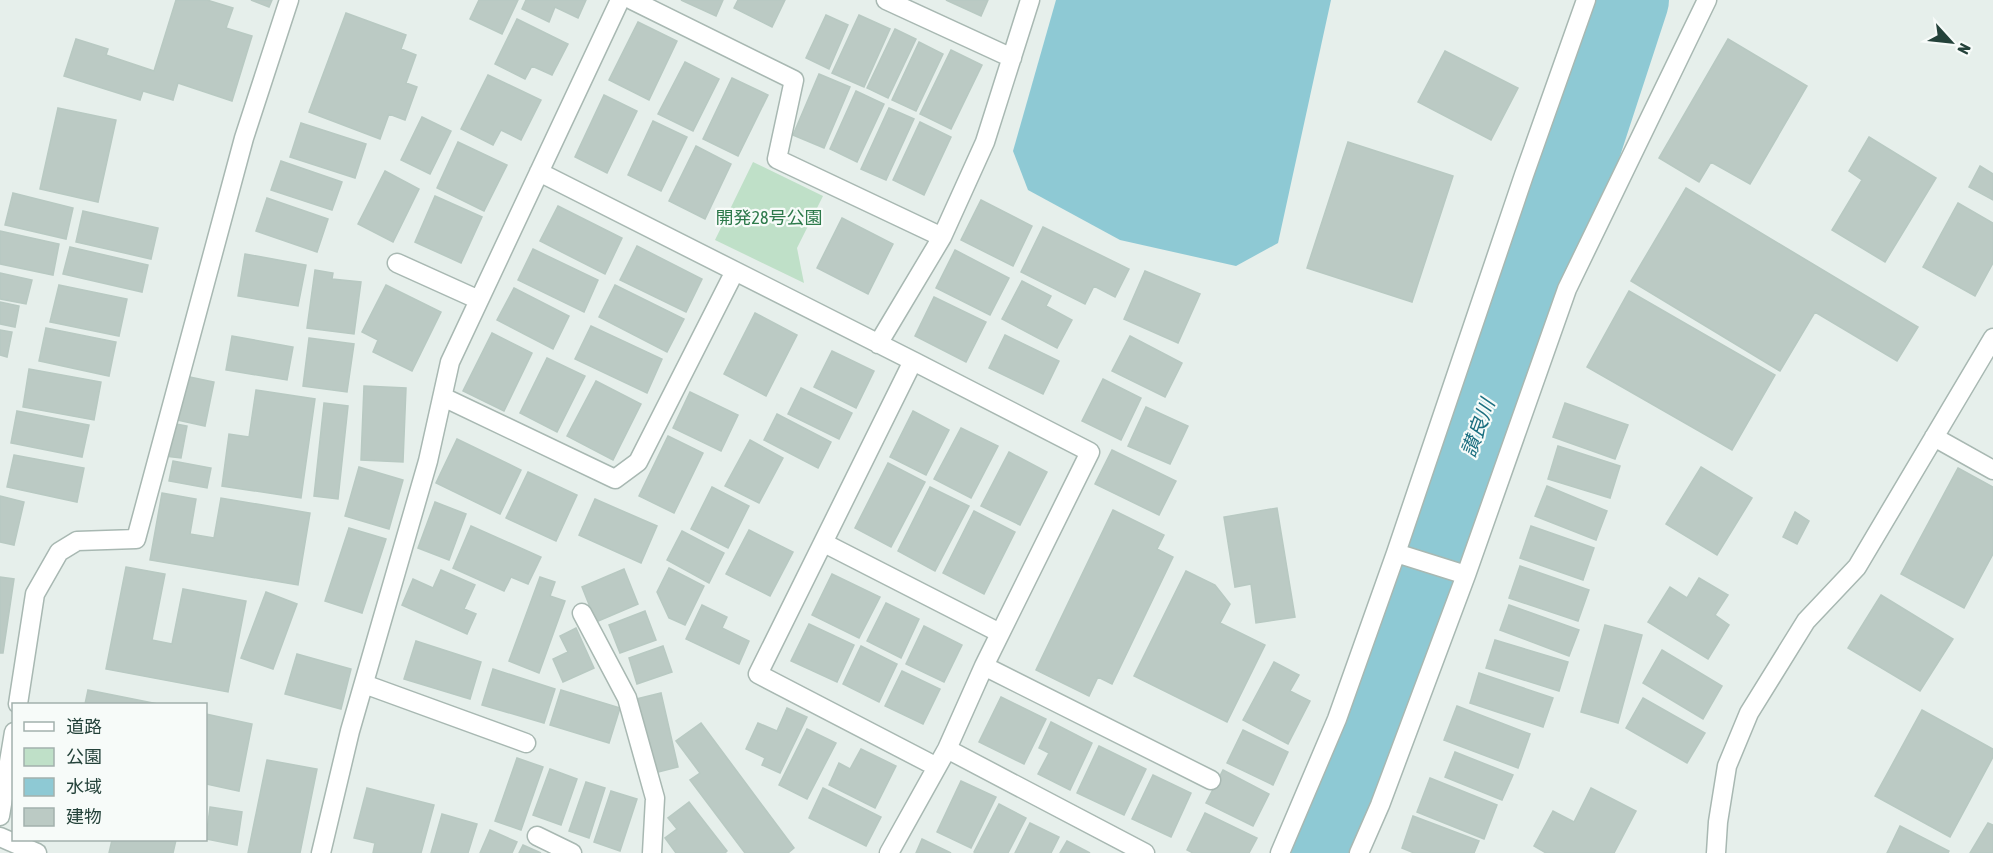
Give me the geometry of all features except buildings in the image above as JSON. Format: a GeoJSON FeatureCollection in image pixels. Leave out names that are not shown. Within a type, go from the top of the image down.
{"type":"FeatureCollection","features":[{"type":"Feature","properties":{"kind":"street"},"geometry":{"type":"LineString","coordinates":[[18,703],[35,594],[59,552],[77,541],[136,539],[244,138],[289,0]]}},
{"type":"Feature","properties":{"kind":"street"},"geometry":{"type":"LineString","coordinates":[[321,853],[350,731],[428,461],[450,362],[620,0]]}},
{"type":"Feature","properties":{"kind":"street"},"geometry":{"type":"LineString","coordinates":[[632,0],[794,80],[777,159],[942,237]]}},
{"type":"Feature","properties":{"kind":"street"},"geometry":{"type":"LineString","coordinates":[[886,0],[1012,58]]}},
{"type":"Feature","properties":{"kind":"street"},"geometry":{"type":"LineString","coordinates":[[878,344],[942,237],[985,142],[1030,0]]}},
{"type":"Feature","properties":{"kind":"street"},"geometry":{"type":"LineString","coordinates":[[1280,853],[1337,719],[1586,0]]}},
{"type":"Feature","properties":{"kind":"street"},"geometry":{"type":"LineString","coordinates":[[1359,853],[1380,805],[1466,576],[1567,289],[1707,0]]}},
{"type":"Feature","properties":{"kind":"street"},"geometry":{"type":"LineString","coordinates":[[539,172],[1090,452],[984,666],[947,749],[889,853]]}},
{"type":"Feature","properties":{"kind":"street"},"geometry":{"type":"LineString","coordinates":[[397,263],[480,300]]}},
{"type":"Feature","properties":{"kind":"street"},"geometry":{"type":"LineString","coordinates":[[443,397],[615,479],[638,462],[735,271]]}},
{"type":"Feature","properties":{"kind":"street"},"geometry":{"type":"LineString","coordinates":[[1716,853],[1718,822],[1727,766],[1749,713],[1806,621],[1857,567],[1993,338]]}},
{"type":"Feature","properties":{"kind":"street"},"geometry":{"type":"LineString","coordinates":[[913,362],[758,674],[937,767]]}},
{"type":"Feature","properties":{"kind":"street"},"geometry":{"type":"LineString","coordinates":[[1934,437],[1993,470]]}},
{"type":"Feature","properties":{"kind":"street"},"geometry":{"type":"LineString","coordinates":[[824,543],[1000,633]]}},
{"type":"Feature","properties":{"kind":"street"},"geometry":{"type":"LineString","coordinates":[[1396,553],[1466,576]]}},
{"type":"Feature","properties":{"kind":"street"},"geometry":{"type":"LineString","coordinates":[[582,613],[627,698],[654,798],[652,853]]}},
{"type":"Feature","properties":{"kind":"street"},"geometry":{"type":"LineString","coordinates":[[984,666],[1211,780]]}},
{"type":"Feature","properties":{"kind":"street"},"geometry":{"type":"LineString","coordinates":[[364,684],[526,743]]}},
{"type":"Feature","properties":{"kind":"street"},"geometry":{"type":"LineString","coordinates":[[0,816],[12,738]]}},
{"type":"Feature","properties":{"kind":"street"},"geometry":{"type":"LineString","coordinates":[[947,749],[1145,853]]}},
{"type":"Feature","properties":{"kind":"street"},"geometry":{"type":"LineString","coordinates":[[537,836],[572,853]]}},
{"type":"Feature","properties":{"kind":"street"},"geometry":{"type":"LineString","coordinates":[[0,837],[37,853]]}},
{"type":"Feature","properties":{"kind":"green space","name":"開発28号公園"},"geometry":{"type":"Polygon","coordinates":[[[753,162],[823,196],[797,248],[804,283],[715,240],[753,162]]]}},
{"type":"Feature","properties":{"kind":"water"},"geometry":{"type":"Polygon","coordinates":[[[1056,0],[1331,0],[1278,243],[1236,266],[1120,240],[1028,190],[1013,151],[1056,0]]]}},
{"type":"Feature","properties":{"kind":"waterway","name":"讃良川"},"geometry":{"type":"LineString","coordinates":[[1318,853],[1388,692],[1415,606],[1475,434],[1577,162],[1630,0]]}}]}
